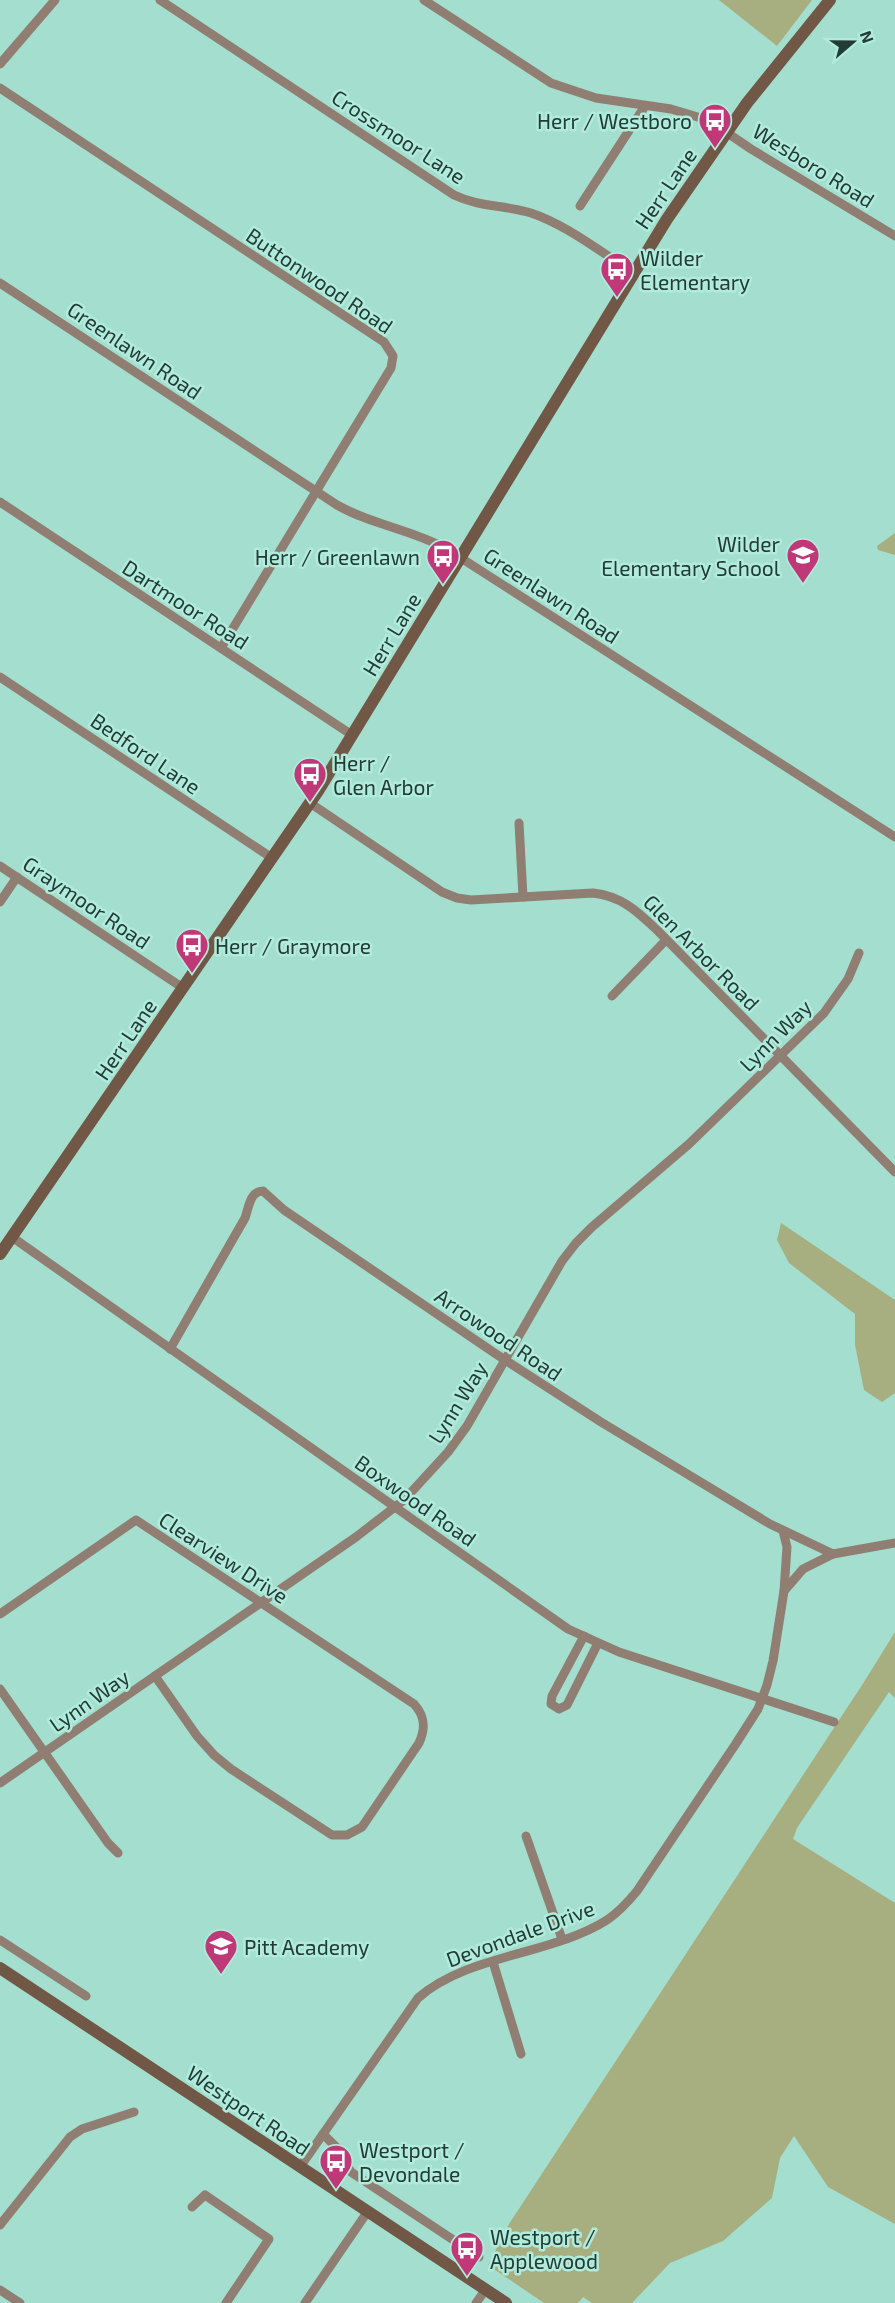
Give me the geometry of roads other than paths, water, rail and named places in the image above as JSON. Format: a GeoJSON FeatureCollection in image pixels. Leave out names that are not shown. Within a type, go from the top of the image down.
{"type":"FeatureCollection","features":[{"type":"Feature","properties":{"kind":"main road","name":"Herr Lane"},"geometry":{"type":"LineString","coordinates":[[0,1254],[310,803],[633,273],[726,132],[830,0]]}},
{"type":"Feature","properties":{"kind":"main road","name":"Westport Road"},"geometry":{"type":"LineString","coordinates":[[0,1968],[507,2303]]}},
{"type":"Feature","properties":{"kind":"street"},"geometry":{"type":"LineString","coordinates":[[0,64],[55,0]]}},
{"type":"Feature","properties":{"kind":"street","name":"Crossmoor Lane"},"geometry":{"type":"LineString","coordinates":[[160,0],[454,195],[482,205],[528,212],[546,219],[633,273]]}},
{"type":"Feature","properties":{"kind":"street","name":"Wesboro Road"},"geometry":{"type":"LineString","coordinates":[[424,0],[551,83],[596,98],[671,109],[691,115],[726,132],[895,236]]}},
{"type":"Feature","properties":{"kind":"street"},"geometry":{"type":"LineString","coordinates":[[438,9],[444,0]]}},
{"type":"Feature","properties":{"kind":"street","name":"Buttonwood Road"},"geometry":{"type":"LineString","coordinates":[[0,88],[384,342],[393,356],[391,368],[221,648]]}},
{"type":"Feature","properties":{"kind":"street"},"geometry":{"type":"LineString","coordinates":[[580,206],[645,106]]}},
{"type":"Feature","properties":{"kind":"street","name":"Greenlawn Road"},"geometry":{"type":"LineString","coordinates":[[0,283],[316,492],[349,512],[427,538],[461,558],[895,837]]}},
{"type":"Feature","properties":{"kind":"street","name":"Dartmoor Road"},"geometry":{"type":"LineString","coordinates":[[0,502],[352,735]]}},
{"type":"Feature","properties":{"kind":"street","name":"Bedford Lane"},"geometry":{"type":"LineString","coordinates":[[0,677],[272,858]]}},
{"type":"Feature","properties":{"kind":"street","name":"Glen Arbor Road"},"geometry":{"type":"LineString","coordinates":[[310,803],[449,895],[471,900],[583,894],[610,896],[624,901],[637,910],[895,1171]]}},
{"type":"Feature","properties":{"kind":"street"},"geometry":{"type":"LineString","coordinates":[[519,823],[523,897]]}},
{"type":"Feature","properties":{"kind":"street","name":"Graymoor Road"},"geometry":{"type":"LineString","coordinates":[[0,866],[183,988]]}},
{"type":"Feature","properties":{"kind":"street"},"geometry":{"type":"LineString","coordinates":[[0,902],[17,877]]}},
{"type":"Feature","properties":{"kind":"street"},"geometry":{"type":"LineString","coordinates":[[612,996],[666,940]]}},
{"type":"Feature","properties":{"kind":"street","name":"Lynn Way"},"geometry":{"type":"LineString","coordinates":[[0,1783],[356,1538],[425,1479],[467,1426],[562,1261],[576,1244],[592,1227],[689,1144],[836,998],[848,980],[859,953]]}},
{"type":"Feature","properties":{"kind":"street","name":"Arrowood Road"},"geometry":{"type":"LineString","coordinates":[[170,1349],[245,1218],[252,1195],[263,1191],[284,1210],[505,1360],[601,1422],[783,1531],[833,1554]]}},
{"type":"Feature","properties":{"kind":"street","name":"Boxwood Road"},"geometry":{"type":"LineString","coordinates":[[12,1237],[550,1616],[619,1653],[834,1722]]}},
{"type":"Feature","properties":{"kind":"street","name":"Clearview Drive"},"geometry":{"type":"LineString","coordinates":[[0,1614],[136,1521],[414,1704],[424,1720],[424,1732],[419,1743],[362,1827],[347,1835],[339,1836],[323,1830],[222,1762],[197,1736],[155,1676]]}},
{"type":"Feature","properties":{"kind":"street","name":"Devondale Drive"},"geometry":{"type":"LineString","coordinates":[[300,2167],[418,1998],[442,1981],[562,1939],[608,1920],[623,1908],[637,1891],[735,1745],[761,1699],[772,1661],[784,1591],[787,1547],[783,1531]]}},
{"type":"Feature","properties":{"kind":"street"},"geometry":{"type":"LineString","coordinates":[[784,1591],[803,1569],[833,1554],[895,1543]]}},
{"type":"Feature","properties":{"kind":"street"},"geometry":{"type":"LineString","coordinates":[[584,1636],[552,1696],[551,1704],[554,1708],[558,1709],[567,1705],[598,1643]]}},
{"type":"Feature","properties":{"kind":"street"},"geometry":{"type":"LineString","coordinates":[[0,1689],[108,1843],[118,1853]]}},
{"type":"Feature","properties":{"kind":"street"},"geometry":{"type":"LineString","coordinates":[[526,1836],[562,1939]]}},
{"type":"Feature","properties":{"kind":"street"},"geometry":{"type":"LineString","coordinates":[[0,1940],[86,1996]]}},
{"type":"Feature","properties":{"kind":"street"},"geometry":{"type":"LineString","coordinates":[[493,1962],[521,2054]]}},
{"type":"Feature","properties":{"kind":"street"},"geometry":{"type":"LineString","coordinates":[[0,2225],[70,2137],[82,2129],[134,2112]]}},
{"type":"Feature","properties":{"kind":"street"},"geometry":{"type":"LineString","coordinates":[[323,2134],[337,2148],[351,2172],[479,2258]]}},
{"type":"Feature","properties":{"kind":"street"},"geometry":{"type":"LineString","coordinates":[[192,2207],[205,2195],[269,2239],[226,2303]]}},
{"type":"Feature","properties":{"kind":"street"},"geometry":{"type":"LineString","coordinates":[[305,2303],[368,2211]]}},
{"type":"Feature","properties":{"kind":"street"},"geometry":{"type":"LineString","coordinates":[[476,2303],[486,2289]]}},
{"type":"Feature","properties":{"kind":"street"},"geometry":{"type":"LineString","coordinates":[[0,2290],[20,2303]]}},
{"type":"Feature","properties":{"kind":"place","name":"Herr / Westboro"},"geometry":{"type":"Point","coordinates":[715,149]}},
{"type":"Feature","properties":{"kind":"place","name":"Wilder Elementary"},"geometry":{"type":"Point","coordinates":[617,298]}},
{"type":"Feature","properties":{"kind":"place","name":"Wilder Elementary School"},"geometry":{"type":"Point","coordinates":[803,584]}},
{"type":"Feature","properties":{"kind":"place","name":"Herr / Greenlawn"},"geometry":{"type":"Point","coordinates":[443,585]}},
{"type":"Feature","properties":{"kind":"place","name":"Herr / Glen Arbor"},"geometry":{"type":"Point","coordinates":[310,803]}},
{"type":"Feature","properties":{"kind":"place","name":"Herr / Graymore"},"geometry":{"type":"Point","coordinates":[192,974]}},
{"type":"Feature","properties":{"kind":"place","name":"Pitt Academy"},"geometry":{"type":"Point","coordinates":[221,1975]}},
{"type":"Feature","properties":{"kind":"place","name":"Westport / Devondale"},"geometry":{"type":"Point","coordinates":[336,2190]}},
{"type":"Feature","properties":{"kind":"place","name":"Westport / Applewood"},"geometry":{"type":"Point","coordinates":[467,2277]}}]}
